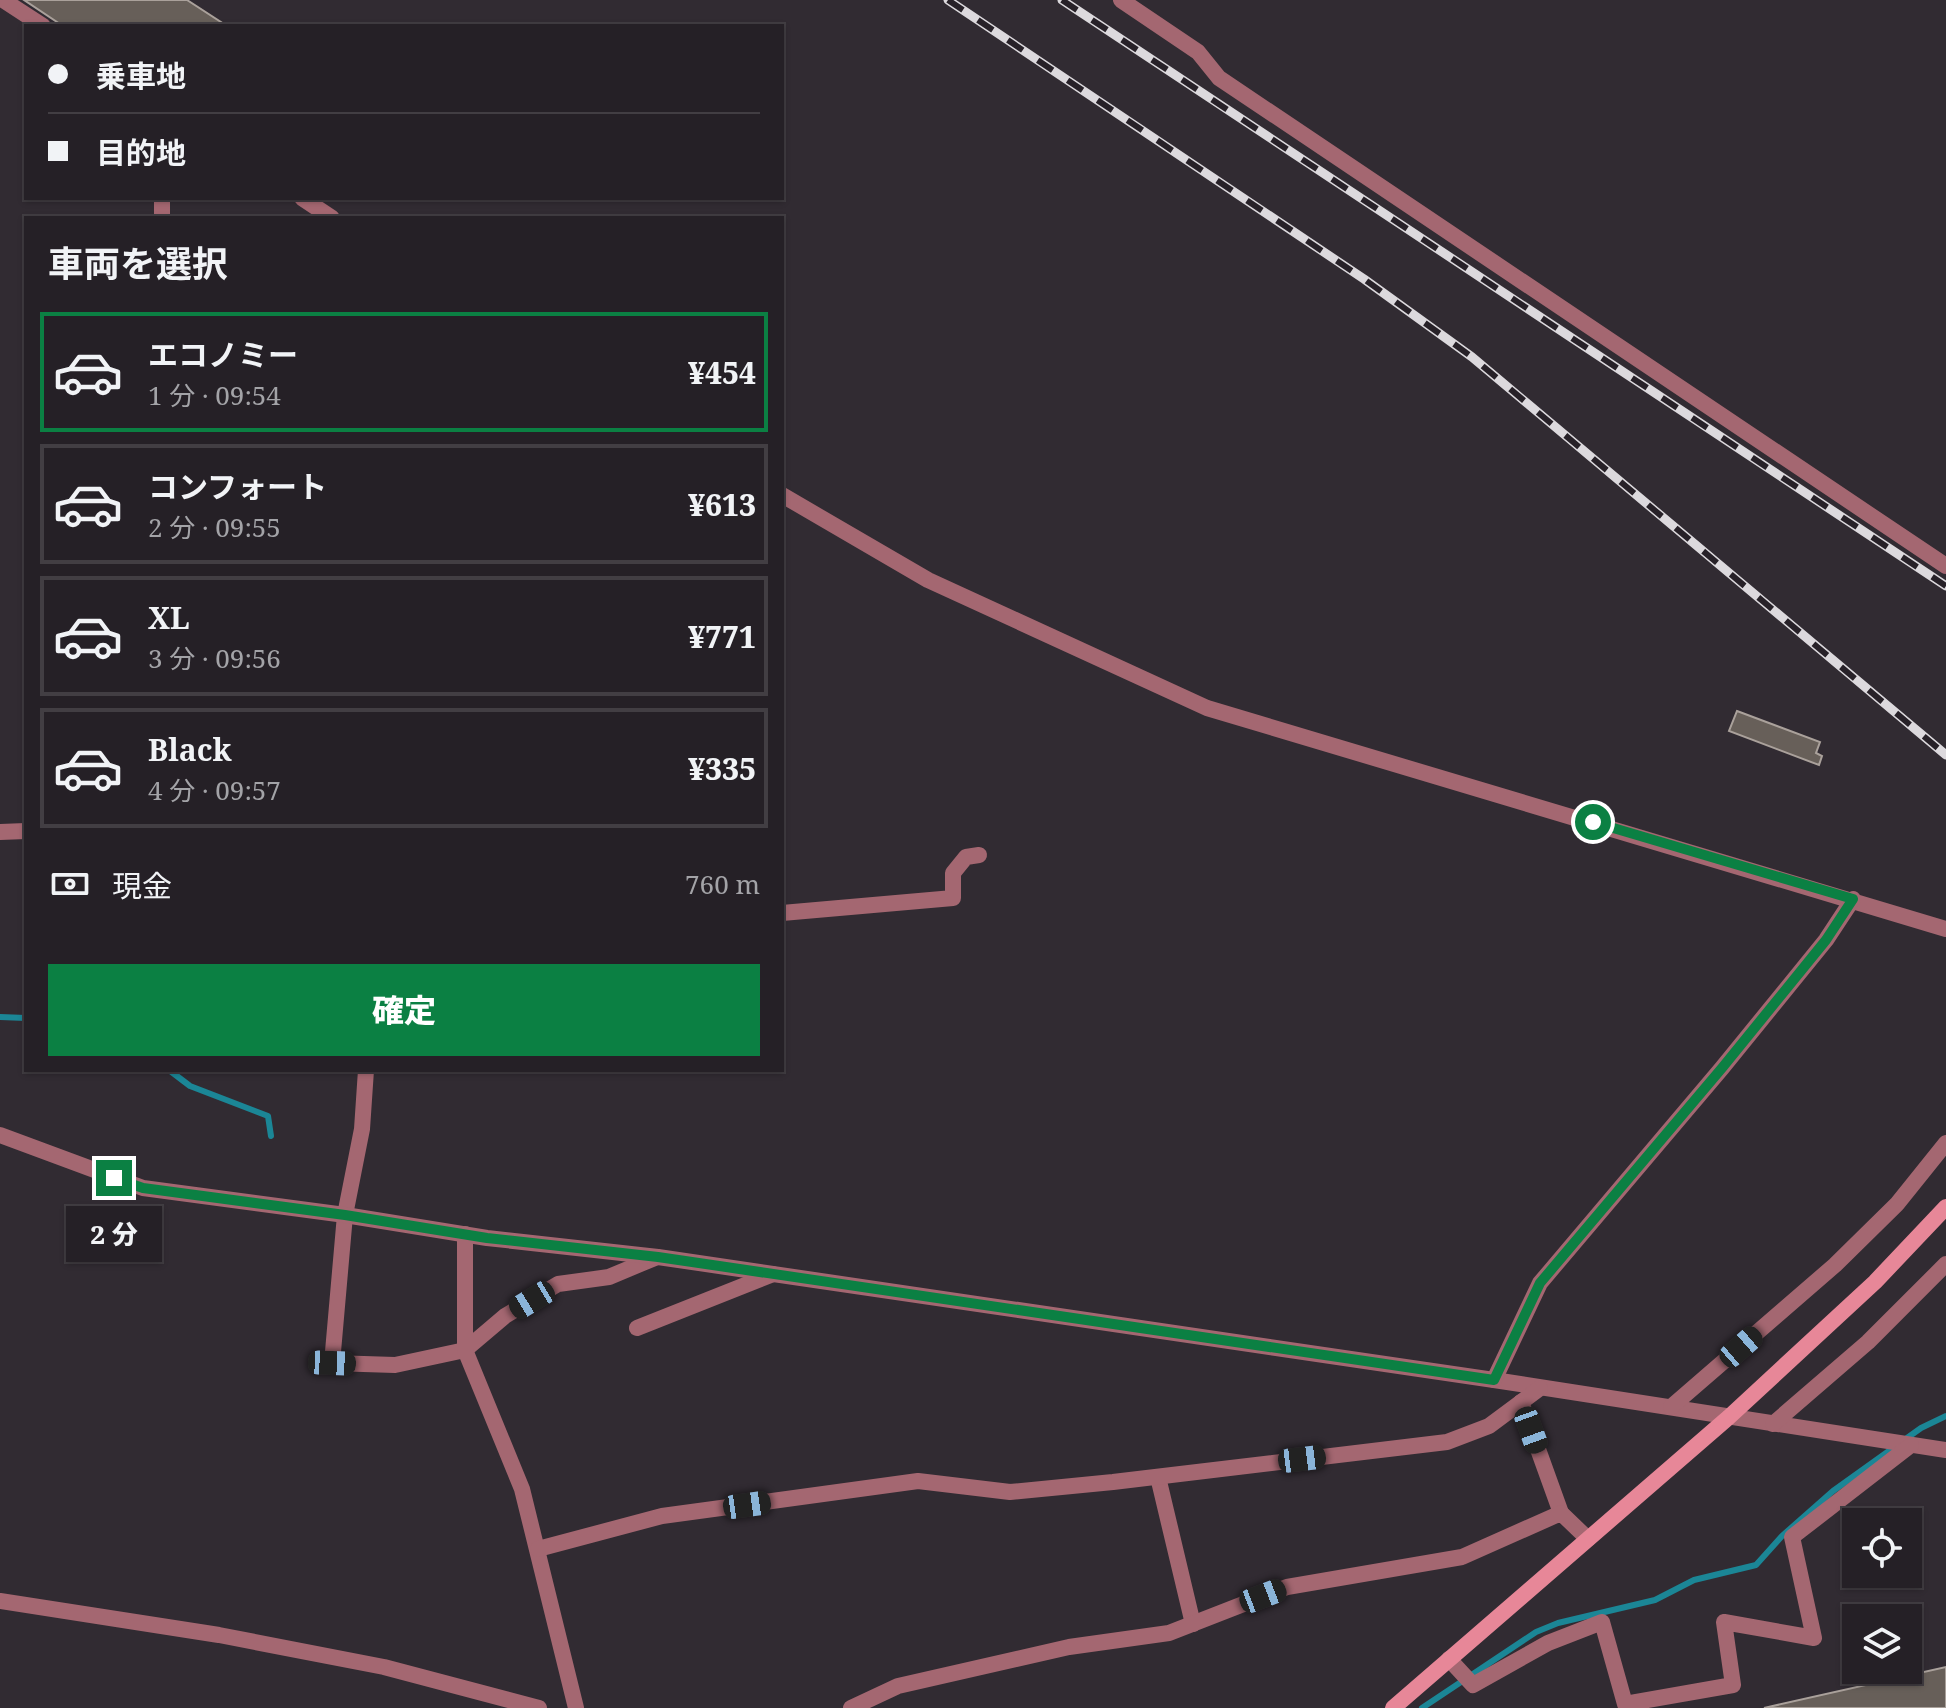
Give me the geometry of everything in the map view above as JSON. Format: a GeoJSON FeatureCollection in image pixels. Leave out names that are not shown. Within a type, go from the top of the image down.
{"type":"FeatureCollection","features":[{"type":"Feature","properties":{"kind":"street"},"geometry":{"type":"LineString","coordinates":[[3,0],[40,24]]}},
{"type":"Feature","properties":{"kind":"street"},"geometry":{"type":"LineString","coordinates":[[1121,0],[1198,52],[1219,78],[1946,566]]}},
{"type":"Feature","properties":{"kind":"street"},"geometry":{"type":"LineString","coordinates":[[305,200],[329,216]]}},
{"type":"Feature","properties":{"kind":"street"},"geometry":{"type":"LineString","coordinates":[[784,496],[928,580],[1207,708],[1946,929]]}},
{"type":"Feature","properties":{"kind":"street"},"geometry":{"type":"LineString","coordinates":[[0,832],[24,831]]}},
{"type":"Feature","properties":{"kind":"street"},"geometry":{"type":"LineString","coordinates":[[784,913],[953,898],[953,873],[966,857],[979,855]]}},
{"type":"Feature","properties":{"kind":"street"},"geometry":{"type":"LineString","coordinates":[[1494,1380],[1540,1283],[1722,1068],[1826,940],[1853,899]]}},
{"type":"Feature","properties":{"kind":"street"},"geometry":{"type":"LineString","coordinates":[[366,1072],[362,1129],[345,1215],[332,1363],[395,1365],[465,1350],[505,1316],[558,1284],[609,1277],[658,1257]]}},
{"type":"Feature","properties":{"kind":"street"},"geometry":{"type":"LineString","coordinates":[[0,1135],[143,1188],[465,1234],[658,1257],[1946,1450]]}},
{"type":"Feature","properties":{"kind":"street"},"geometry":{"type":"LineString","coordinates":[[1671,1407],[1835,1265],[1897,1204],[1946,1143]]}},
{"type":"Feature","properties":{"kind":"street"},"geometry":{"type":"LineString","coordinates":[[1393,1708],[1454,1664],[1588,1539],[1729,1417],[1875,1282],[1946,1207]]}},
{"type":"Feature","properties":{"kind":"street"},"geometry":{"type":"LineString","coordinates":[[465,1234],[465,1350],[522,1489],[576,1708]]}},
{"type":"Feature","properties":{"kind":"street"},"geometry":{"type":"LineString","coordinates":[[1773,1424],[1868,1342],[1946,1264]]}},
{"type":"Feature","properties":{"kind":"street"},"geometry":{"type":"LineString","coordinates":[[637,1328],[774,1274]]}},
{"type":"Feature","properties":{"kind":"street"},"geometry":{"type":"LineString","coordinates":[[538,1549],[662,1516],[918,1481],[1010,1492],[1447,1442],[1489,1426],[1540,1388]]}},
{"type":"Feature","properties":{"kind":"street"},"geometry":{"type":"LineString","coordinates":[[1521,1402],[1561,1513],[1588,1539]]}},
{"type":"Feature","properties":{"kind":"street"},"geometry":{"type":"LineString","coordinates":[[1454,1664],[1473,1685],[1548,1643],[1602,1622],[1625,1704],[1733,1685],[1724,1622],[1814,1638],[1792,1537],[1910,1445]]}},
{"type":"Feature","properties":{"kind":"street"},"geometry":{"type":"LineString","coordinates":[[1158,1477],[1193,1624]]}},
{"type":"Feature","properties":{"kind":"street"},"geometry":{"type":"LineString","coordinates":[[851,1708],[898,1686],[1069,1647],[1169,1633],[1287,1587],[1462,1557],[1561,1513]]}},
{"type":"Feature","properties":{"kind":"street"},"geometry":{"type":"LineString","coordinates":[[0,1601],[219,1635],[384,1667],[539,1708]]}},
{"type":"Feature","properties":{"kind":"building"},"geometry":{"type":"Polygon","coordinates":[[[24,0],[187,0],[224,24],[60,24],[24,0]]]}},
{"type":"Feature","properties":{"kind":"building"},"geometry":{"type":"Polygon","coordinates":[[[1737,711],[1820,742],[1816,753],[1822,756],[1819,765],[1729,731],[1737,711]]]}},
{"type":"Feature","properties":{"kind":"building"},"geometry":{"type":"Polygon","coordinates":[[[1946,1667],[1946,1708],[1764,1708],[1871,1684],[1922,1684],[1922,1672],[1946,1667]]]}},
{"type":"Feature","properties":{"kind":"waterway"},"geometry":{"type":"LineString","coordinates":[[0,1017],[24,1018]]}},
{"type":"Feature","properties":{"kind":"waterway"},"geometry":{"type":"LineString","coordinates":[[172,1072],[190,1086],[268,1116],[271,1136]]}},
{"type":"Feature","properties":{"kind":"waterway"},"geometry":{"type":"LineString","coordinates":[[1422,1708],[1536,1632],[1558,1623],[1655,1600],[1694,1580],[1756,1565],[1782,1536],[1833,1491],[1921,1428],[1946,1416]]}},
{"type":"Feature","properties":{"kind":"railway"},"geometry":{"type":"LineString","coordinates":[[948,0],[1364,279],[1472,357],[1946,755]]}},
{"type":"Feature","properties":{"kind":"railway"},"geometry":{"type":"LineString","coordinates":[[1062,0],[1946,586]]}},
{"type":"Feature","properties":{"kind":"route"},"geometry":{"type":"LineString","coordinates":[[114,1178],[143,1188],[487,1238],[658,1257],[1494,1380],[1540,1283],[1722,1068],[1826,940],[1853,899],[1593,822]]}}]}
